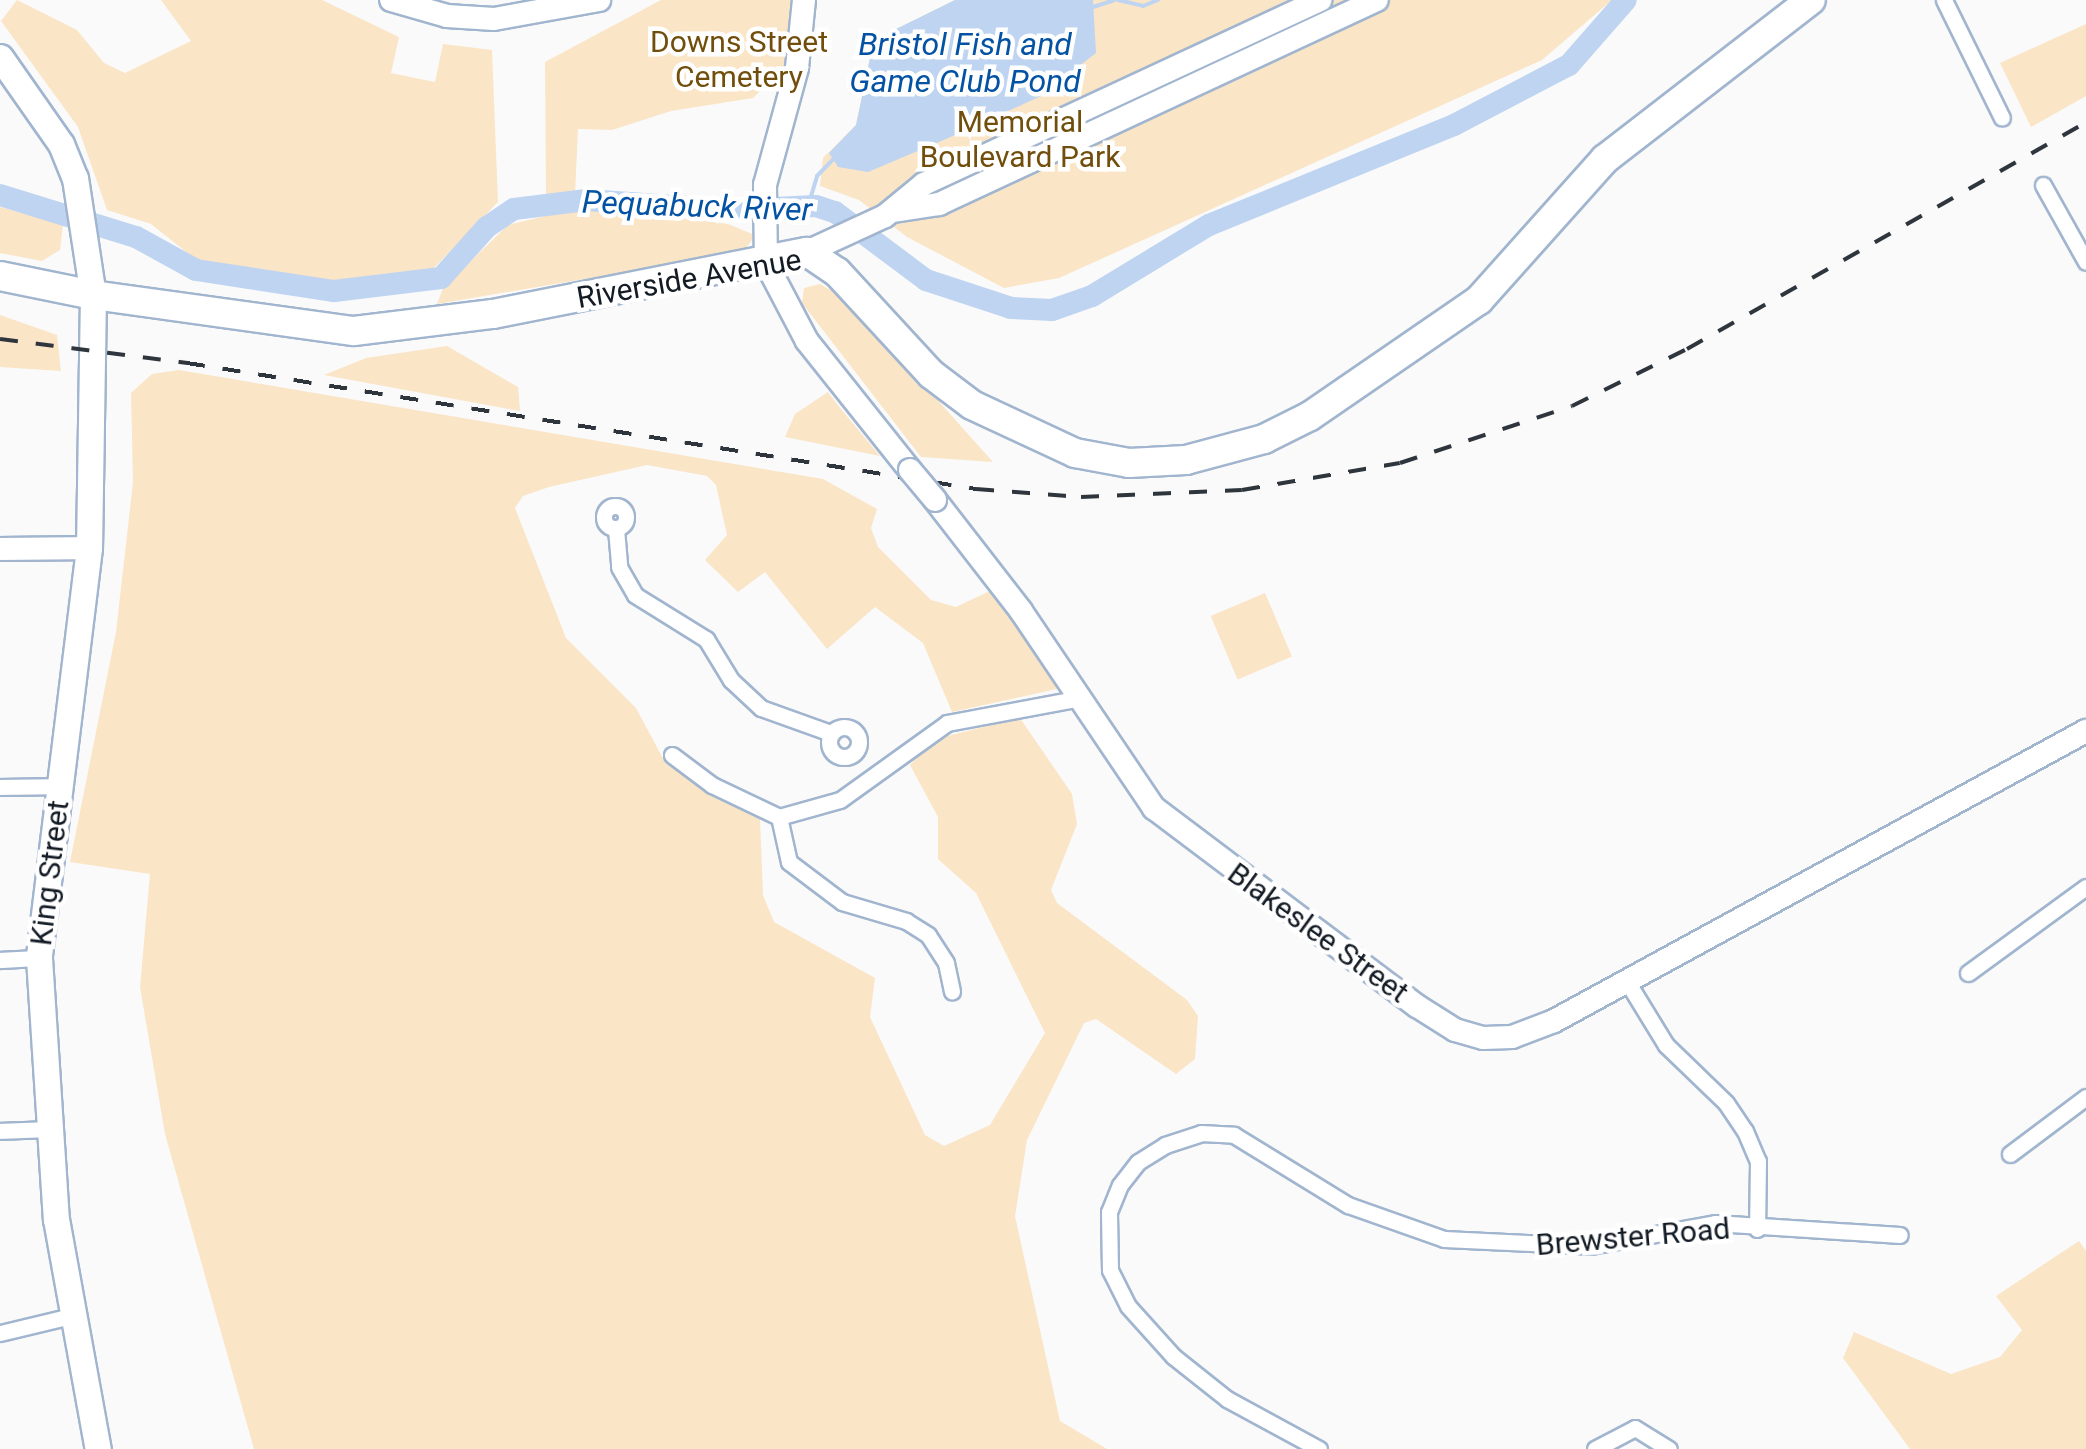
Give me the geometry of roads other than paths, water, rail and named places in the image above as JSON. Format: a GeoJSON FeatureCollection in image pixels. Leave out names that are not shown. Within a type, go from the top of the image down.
{"type":"FeatureCollection","features":[{"type":"Feature","properties":{"kind":"highway","name":"Riverside Avenue"},"geometry":{"type":"LineString","coordinates":[[0,276],[93,295],[354,331],[404,329],[766,263],[807,252],[851,285],[950,391],[1010,424],[1102,459],[1157,462],[1207,456],[1310,416],[1478,300],[1605,159],[1811,0]]}},
{"type":"Feature","properties":{"kind":"main road","name":"King Street"},"geometry":{"type":"LineString","coordinates":[[0,57],[60,144],[81,197],[93,295],[89,548],[39,958],[49,1129],[71,1316],[98,1449]]}},
{"type":"Feature","properties":{"kind":"street"},"geometry":{"type":"LineString","coordinates":[[390,0],[447,16],[494,20],[599,0]]}},
{"type":"Feature","properties":{"kind":"street"},"geometry":{"type":"LineString","coordinates":[[766,263],[766,185],[797,68],[804,0]]}},
{"type":"Feature","properties":{"kind":"street"},"geometry":{"type":"LineString","coordinates":[[890,214],[924,184],[1320,0]]}},
{"type":"Feature","properties":{"kind":"street"},"geometry":{"type":"LineString","coordinates":[[807,252],[890,214],[939,204],[1377,0]]}},
{"type":"Feature","properties":{"kind":"street"},"geometry":{"type":"LineString","coordinates":[[1944,0],[2002,118]]}},
{"type":"Feature","properties":{"kind":"street"},"geometry":{"type":"LineString","coordinates":[[2043,185],[2086,262]]}},
{"type":"Feature","properties":{"kind":"street","name":"Blakeslee Street"},"geometry":{"type":"LineString","coordinates":[[766,263],[806,340],[935,500],[1169,822],[1455,1030],[1512,1037],[1628,982],[2086,731]]}},
{"type":"Feature","properties":{"kind":"street"},"geometry":{"type":"LineString","coordinates":[[616,529],[619,567],[635,595],[706,639],[732,680],[761,708],[831,733],[852,729],[856,750],[876,771]]}},
{"type":"Feature","properties":{"kind":"street"},"geometry":{"type":"LineString","coordinates":[[0,550],[89,548]]}},
{"type":"Feature","properties":{"kind":"street"},"geometry":{"type":"LineString","coordinates":[[672,755],[712,785],[780,817],[840,800],[947,723],[1081,698]]}},
{"type":"Feature","properties":{"kind":"street"},"geometry":{"type":"LineString","coordinates":[[0,787],[61,786]]}},
{"type":"Feature","properties":{"kind":"street"},"geometry":{"type":"LineString","coordinates":[[780,817],[789,862],[842,902],[906,921],[928,935],[946,962],[952,991]]}},
{"type":"Feature","properties":{"kind":"street"},"geometry":{"type":"LineString","coordinates":[[1968,973],[2086,887]]}},
{"type":"Feature","properties":{"kind":"street"},"geometry":{"type":"LineString","coordinates":[[0,960],[39,958]]}},
{"type":"Feature","properties":{"kind":"street"},"geometry":{"type":"LineString","coordinates":[[1628,982],[1666,1045],[1726,1102],[1745,1132],[1758,1162],[1758,1229]]}},
{"type":"Feature","properties":{"kind":"street"},"geometry":{"type":"LineString","coordinates":[[2010,1154],[2086,1098]]}},
{"type":"Feature","properties":{"kind":"street"},"geometry":{"type":"LineString","coordinates":[[0,1131],[49,1129]]}},
{"type":"Feature","properties":{"kind":"street","name":"Brewster Road"},"geometry":{"type":"LineString","coordinates":[[1318,1449],[1227,1400],[1173,1356],[1128,1306],[1110,1270],[1109,1212],[1120,1185],[1138,1162],[1165,1145],[1201,1133],[1234,1135],[1348,1205],[1444,1239],[1534,1248],[1590,1246],[1715,1223],[1758,1229],[1900,1235]]}},
{"type":"Feature","properties":{"kind":"street"},"geometry":{"type":"LineString","coordinates":[[0,1332],[71,1316]]}},
{"type":"Feature","properties":{"kind":"street"},"geometry":{"type":"LineString","coordinates":[[1595,1449],[1635,1428],[1669,1449]]}},
{"type":"Feature","properties":{"kind":"water","name":"Bristol Fish and Game Club Pond"},"geometry":{"type":"Polygon","coordinates":[[[955,0],[1093,0],[1096,53],[1039,97],[946,139],[868,172],[838,167],[829,153],[856,125],[870,58],[886,34],[955,0]]]}},
{"type":"Feature","properties":{"kind":"waterway"},"geometry":{"type":"LineString","coordinates":[[1090,8],[1114,0]]}},
{"type":"Feature","properties":{"kind":"waterway"},"geometry":{"type":"LineString","coordinates":[[1118,0],[1143,6],[1158,0]]}},
{"type":"Feature","properties":{"kind":"waterway","name":"Pequabuck River"},"geometry":{"type":"LineString","coordinates":[[0,195],[136,237],[196,270],[334,291],[441,278],[487,227],[514,209],[586,200],[733,210],[816,206],[835,212],[926,280],[1011,308],[1052,310],[1092,296],[1209,225],[1454,125],[1569,65],[1626,0]]}},
{"type":"Feature","properties":{"kind":"waterway"},"geometry":{"type":"LineString","coordinates":[[808,206],[817,176],[836,156]]}},
{"type":"Feature","properties":{"kind":"railway"},"geometry":{"type":"LineString","coordinates":[[0,339],[187,363],[976,489],[1081,497],[1242,490],[1400,463],[1572,406],[1687,349],[2086,122]]}},
{"type":"Feature","properties":{"kind":"park label","name":"Downs Street Cemetery"},"geometry":{"type":"Point","coordinates":[739,59]}},
{"type":"Feature","properties":{"kind":"park label","name":"Memorial Boulevard Park"},"geometry":{"type":"Point","coordinates":[1020,139]}}]}
